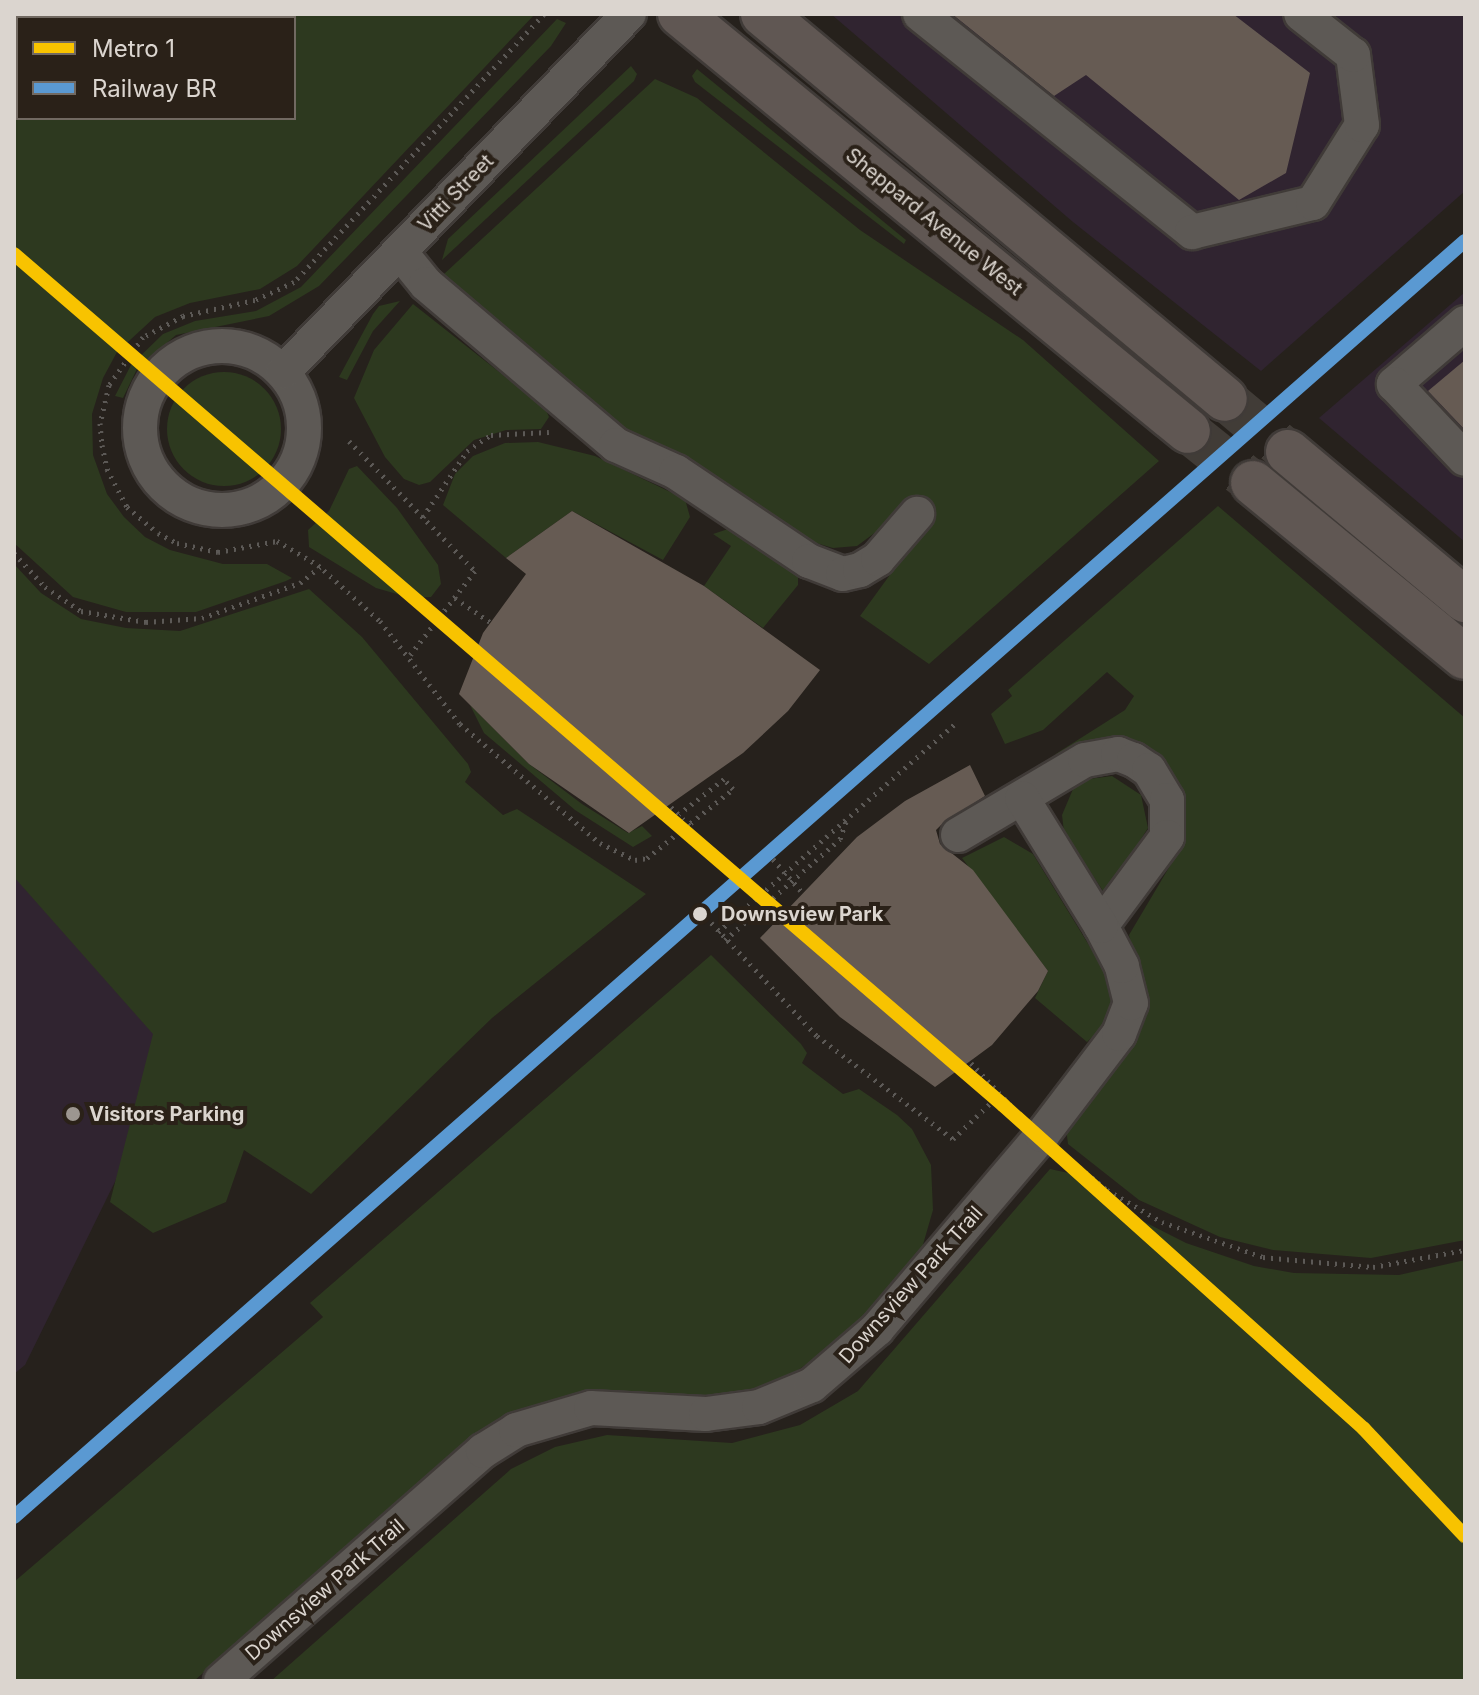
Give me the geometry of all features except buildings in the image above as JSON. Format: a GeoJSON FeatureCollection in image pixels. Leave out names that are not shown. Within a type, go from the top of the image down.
{"type":"FeatureCollection","features":[{"type":"Feature","properties":{"kind":"main road","name":"Sheppard Avenue West"},"geometry":{"type":"LineString","coordinates":[[680,14],[1188,431]]}},
{"type":"Feature","properties":{"kind":"main road"},"geometry":{"type":"LineString","coordinates":[[763,14],[1225,399]]}},
{"type":"Feature","properties":{"kind":"main road"},"geometry":{"type":"LineString","coordinates":[[1288,452],[1465,600]]}},
{"type":"Feature","properties":{"kind":"main road"},"geometry":{"type":"LineString","coordinates":[[1253,483],[1465,657]]}},
{"type":"Feature","properties":{"kind":"street","name":"Vitti Street"},"geometry":{"type":"LineString","coordinates":[[283,372],[629,14]]}},
{"type":"Feature","properties":{"kind":"street"},"geometry":{"type":"LineString","coordinates":[[920,14],[1192,232],[1313,203],[1362,125],[1353,55],[1301,14]]}},
{"type":"Feature","properties":{"kind":"street"},"geometry":{"type":"LineString","coordinates":[[400,252],[426,284],[616,445],[676,472],[809,561],[834,571],[860,570],[878,559],[917,514]]}},
{"type":"Feature","properties":{"kind":"street"},"geometry":{"type":"LineString","coordinates":[[1465,323],[1394,384],[1465,459]]}},
{"type":"Feature","properties":{"kind":"street"},"geometry":{"type":"LineString","coordinates":[[232,346],[260,354],[283,372],[299,396],[305,424],[302,453],[289,479],[268,498],[241,510],[212,511],[185,502],[162,485],[146,461],[139,433],[143,404],[156,378],[177,359],[203,348],[232,346]]}},
{"type":"Feature","properties":{"kind":"street"},"geometry":{"type":"LineString","coordinates":[[958,835],[1102,756],[1134,760],[1159,783],[1167,800],[1167,837],[1101,926]]}},
{"type":"Feature","properties":{"kind":"street","name":"Downsview Park Trail"},"geometry":{"type":"LineString","coordinates":[[221,1681],[483,1451],[516,1430],[591,1408],[706,1414],[759,1407],[838,1368],[1042,1135],[1119,1034],[1131,1003],[1122,966],[1101,926],[1022,798]]}},
{"type":"Feature","properties":{"kind":"path"},"geometry":{"type":"LineString","coordinates":[[544,14],[294,282],[267,296],[204,309],[159,326],[117,366],[100,423],[107,469],[127,507],[158,533],[198,549],[242,551],[277,541],[320,567],[410,655],[460,724],[600,843],[635,860],[647,858],[733,789],[724,779],[679,814]]}},
{"type":"Feature","properties":{"kind":"path"},"geometry":{"type":"LineString","coordinates":[[423,517],[448,473],[491,435],[543,434],[581,418]]}},
{"type":"Feature","properties":{"kind":"path"},"geometry":{"type":"LineString","coordinates":[[349,441],[475,571],[410,655]]}},
{"type":"Feature","properties":{"kind":"path"},"geometry":{"type":"LineString","coordinates":[[14,553],[45,587],[81,611],[146,622],[202,618],[300,583],[320,567]]}},
{"type":"Feature","properties":{"kind":"path"},"geometry":{"type":"LineString","coordinates":[[455,598],[490,622]]}},
{"type":"Feature","properties":{"kind":"path"},"geometry":{"type":"LineString","coordinates":[[718,932],[957,722]]}},
{"type":"Feature","properties":{"kind":"path"},"geometry":{"type":"LineString","coordinates":[[671,807],[690,826]]}},
{"type":"Feature","properties":{"kind":"path"},"geometry":{"type":"LineString","coordinates":[[725,940],[840,839],[847,819]]}},
{"type":"Feature","properties":{"kind":"path"},"geometry":{"type":"LineString","coordinates":[[773,859],[801,891]]}},
{"type":"Feature","properties":{"kind":"path"},"geometry":{"type":"LineString","coordinates":[[706,917],[817,1036],[953,1139],[1000,1094]]}},
{"type":"Feature","properties":{"kind":"path"},"geometry":{"type":"LineString","coordinates":[[971,1063],[1042,1135],[1133,1207],[1207,1240],[1263,1257],[1373,1267],[1465,1250]]}},
{"type":"Feature","properties":{"kind":"shaded area"},"geometry":{"type":"Polygon","coordinates":[[[831,14],[1465,14],[1465,191],[1261,371],[1073,222],[831,14]]]}},
{"type":"Feature","properties":{"kind":"shaded area"},"geometry":{"type":"Polygon","coordinates":[[[1465,292],[1465,542],[1319,418],[1465,292]]]}},
{"type":"Feature","properties":{"kind":"shaded area","name":"Visitors Parking"},"geometry":{"type":"Polygon","coordinates":[[[14,850],[184,1041],[25,1365],[14,1374],[14,850]]]}},
{"type":"Feature","properties":{"kind":"green space"},"geometry":{"type":"Polygon","coordinates":[[[14,14],[535,14],[297,266],[260,289],[190,303],[155,317],[117,352],[103,378],[92,414],[93,455],[107,494],[124,517],[145,537],[170,550],[223,564],[267,564],[292,578],[196,612],[126,612],[73,597],[14,543],[14,14]]]}},
{"type":"Feature","properties":{"kind":"green space"},"geometry":{"type":"Polygon","coordinates":[[[557,19],[566,23],[551,46],[319,286],[269,316],[176,335],[137,369],[123,398],[115,396],[131,365],[163,334],[195,321],[256,311],[301,287],[557,19]]]}},
{"type":"Feature","properties":{"kind":"green space"},"geometry":{"type":"Polygon","coordinates":[[[631,66],[637,74],[634,81],[442,260],[448,239],[631,66]]]}},
{"type":"Feature","properties":{"kind":"green space"},"geometry":{"type":"Polygon","coordinates":[[[697,69],[906,240],[904,244],[695,82],[692,76],[697,69]]]}},
{"type":"Feature","properties":{"kind":"green space"},"geometry":{"type":"Polygon","coordinates":[[[655,79],[697,98],[860,230],[1023,340],[1159,461],[929,664],[860,616],[929,521],[904,502],[888,523],[857,546],[833,548],[816,543],[683,459],[620,428],[446,279],[444,274],[655,79]]]}},
{"type":"Feature","properties":{"kind":"green space"},"geometry":{"type":"Polygon","coordinates":[[[400,301],[373,331],[347,380],[339,377],[379,306],[400,301]]]}},
{"type":"Feature","properties":{"kind":"green space"},"geometry":{"type":"Polygon","coordinates":[[[413,304],[545,408],[549,417],[541,429],[506,430],[474,440],[430,482],[419,485],[404,479],[385,457],[354,398],[374,350],[413,304]]]}},
{"type":"Feature","properties":{"kind":"green space"},"geometry":{"type":"Polygon","coordinates":[[[224,372],[246,377],[264,389],[276,407],[281,429],[276,451],[264,469],[246,481],[224,486],[202,481],[184,469],[172,451],[167,429],[172,407],[184,389],[202,377],[224,372]]]}},
{"type":"Feature","properties":{"kind":"green space"},"geometry":{"type":"Polygon","coordinates":[[[538,442],[595,456],[685,499],[690,517],[663,560],[572,511],[506,558],[443,505],[455,474],[473,456],[505,443],[538,442]]]}},
{"type":"Feature","properties":{"kind":"green space"},"geometry":{"type":"Polygon","coordinates":[[[357,466],[397,508],[438,565],[441,584],[431,597],[411,598],[376,588],[309,547],[308,530],[329,511],[349,469],[357,466]]]}},
{"type":"Feature","properties":{"kind":"green space"},"geometry":{"type":"Polygon","coordinates":[[[1218,506],[1465,718],[1465,1240],[1371,1258],[1273,1250],[1220,1237],[1139,1200],[1068,1144],[1066,1128],[1142,1028],[1146,1011],[1129,935],[1177,854],[1184,813],[1180,794],[1081,744],[1054,755],[1125,710],[1134,696],[1107,672],[1043,730],[1005,744],[991,714],[1012,696],[1008,690],[1218,506]]]}},
{"type":"Feature","properties":{"kind":"green space"},"geometry":{"type":"Polygon","coordinates":[[[731,528],[798,573],[798,585],[763,628],[704,586],[731,546],[713,534],[731,528]]]}},
{"type":"Feature","properties":{"kind":"green space"},"geometry":{"type":"Polygon","coordinates":[[[14,564],[41,593],[81,619],[126,628],[180,631],[309,589],[362,637],[468,764],[471,772],[465,782],[503,815],[517,809],[646,894],[492,1018],[311,1194],[244,1150],[226,1202],[153,1233],[110,1202],[153,1034],[14,877],[14,564]]]}},
{"type":"Feature","properties":{"kind":"green space"},"geometry":{"type":"Polygon","coordinates":[[[470,705],[529,764],[582,804],[628,833],[642,826],[652,836],[633,847],[575,810],[484,733],[470,705]]]}},
{"type":"Feature","properties":{"kind":"green space"},"geometry":{"type":"Polygon","coordinates":[[[1112,776],[1141,795],[1148,828],[1110,888],[1103,891],[1064,832],[1062,815],[1073,789],[1089,779],[1112,776]]]}},
{"type":"Feature","properties":{"kind":"green space"},"geometry":{"type":"Polygon","coordinates":[[[1004,837],[1033,854],[1106,973],[1114,1000],[1112,1018],[1087,1042],[1035,998],[1048,971],[962,858],[1004,837]]]}},
{"type":"Feature","properties":{"kind":"green space"},"geometry":{"type":"Polygon","coordinates":[[[711,955],[801,1044],[807,1053],[802,1063],[843,1094],[859,1089],[897,1115],[912,1129],[931,1165],[933,1210],[922,1248],[846,1336],[794,1373],[755,1389],[701,1396],[593,1391],[505,1417],[400,1499],[194,1681],[14,1681],[14,1582],[323,1317],[310,1303],[711,955]]]}},
{"type":"Feature","properties":{"kind":"green space"},"geometry":{"type":"Polygon","coordinates":[[[1050,1169],[1073,1174],[1125,1212],[1186,1243],[1254,1266],[1294,1273],[1399,1275],[1465,1260],[1465,1681],[271,1681],[511,1469],[555,1447],[607,1435],[732,1443],[800,1425],[858,1391],[1050,1169]]]}},
{"type":"Feature","properties":{"kind":"tunnel"},"geometry":{"type":"LineString","coordinates":[[1225,399],[1288,452]]}},
{"type":"Feature","properties":{"kind":"tunnel"},"geometry":{"type":"LineString","coordinates":[[1188,431],[1253,483]]}},
{"type":"Feature","properties":{"kind":"metro line","name":"1"},"geometry":{"type":"LineString","coordinates":[[14,254],[1003,1105],[1364,1429],[1465,1536]]}},
{"type":"Feature","properties":{"kind":"rail line","name":"BR"},"geometry":{"type":"LineString","coordinates":[[14,1517],[1465,241]]}},
{"type":"Feature","properties":{"kind":"place","name":"Downsview Park"},"geometry":{"type":"Point","coordinates":[700,914]}},
{"type":"Feature","properties":{"kind":"place","name":"Visitors Parking"},"geometry":{"type":"Point","coordinates":[73,1114]}}]}
